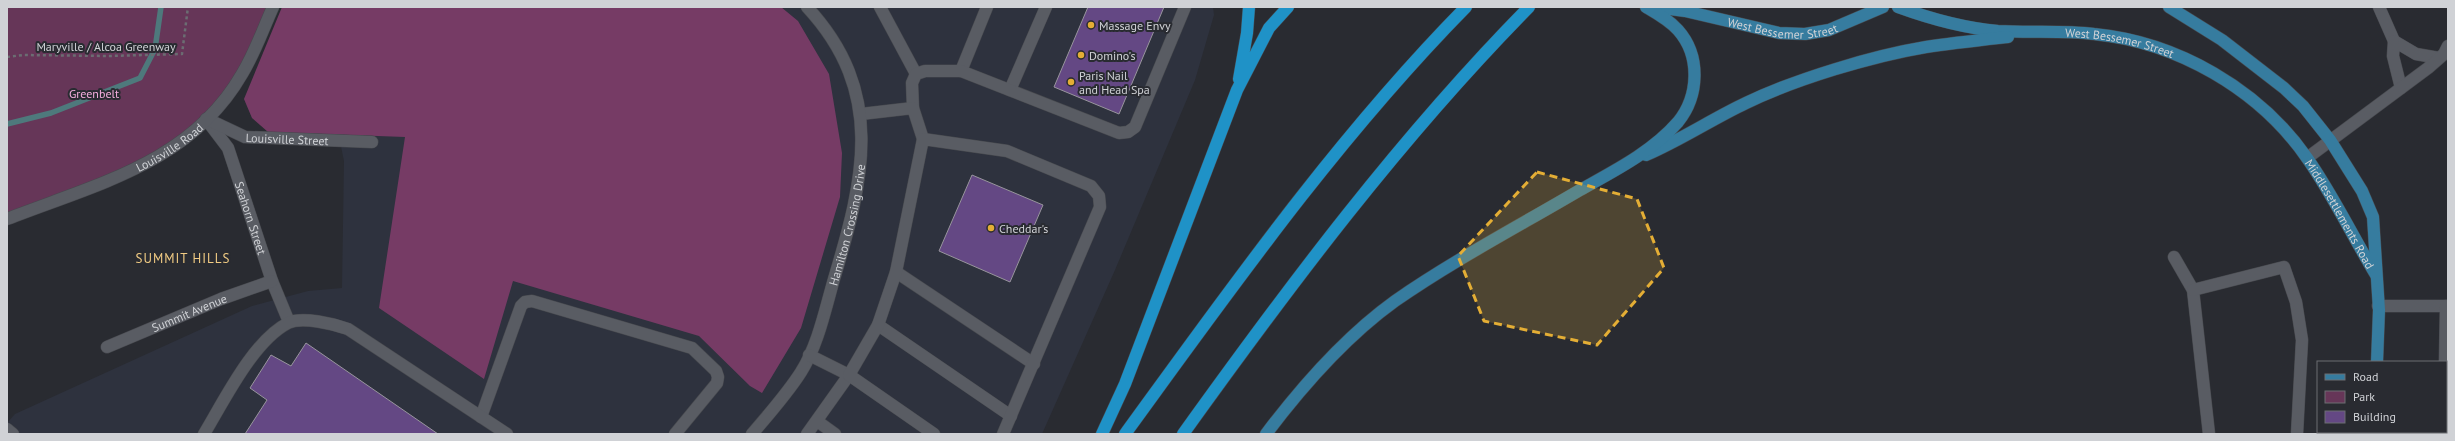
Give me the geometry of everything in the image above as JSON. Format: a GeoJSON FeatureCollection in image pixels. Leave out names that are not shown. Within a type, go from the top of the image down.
{"type":"FeatureCollection","features":[{"type":"Feature","properties":{"kind":"highway"},"geometry":{"type":"LineString","coordinates":[[1237,90],[1247,33],[1249,7]]}},
{"type":"Feature","properties":{"kind":"highway"},"geometry":{"type":"LineString","coordinates":[[1102,434],[1125,384],[1237,90],[1269,28],[1288,7]]}},
{"type":"Feature","properties":{"kind":"highway"},"geometry":{"type":"LineString","coordinates":[[1126,434],[1242,274],[1330,161],[1466,7]]}},
{"type":"Feature","properties":{"kind":"highway"},"geometry":{"type":"LineString","coordinates":[[1183,434],[1334,230],[1433,111],[1500,36],[1529,7]]}},
{"type":"Feature","properties":{"kind":"main road"},"geometry":{"type":"LineString","coordinates":[[1266,434],[1293,398],[1322,367],[1354,336],[1395,302],[1440,272],[1630,161],[1662,137],[1678,122],[1689,101],[1694,82],[1693,60],[1689,46],[1678,30],[1665,18],[1646,7]]}},
{"type":"Feature","properties":{"kind":"main road","name":"West Bessemer Street"},"geometry":{"type":"LineString","coordinates":[[1655,7],[1692,12],[1778,33],[1805,34],[1828,30],[1883,7]]}},
{"type":"Feature","properties":{"kind":"main road","name":"West Bessemer Street"},"geometry":{"type":"LineString","coordinates":[[1898,7],[1932,19],[1967,27],[2094,34],[2148,43],[2176,54],[2212,73],[2243,93],[2269,115],[2307,158]]}},
{"type":"Feature","properties":{"kind":"main road"},"geometry":{"type":"LineString","coordinates":[[2169,7],[2222,40],[2257,65],[2303,106],[2330,140]]}},
{"type":"Feature","properties":{"kind":"main road"},"geometry":{"type":"LineString","coordinates":[[1630,161],[1668,146],[1747,103],[1793,84],[1885,56],[1919,49],[2039,32]]}},
{"type":"Feature","properties":{"kind":"main road","name":"Middlesettlements Road"},"geometry":{"type":"LineString","coordinates":[[2330,140],[2362,191],[2373,217],[2378,306],[2377,361]]}},
{"type":"Feature","properties":{"kind":"main road","name":"Middlesettlements Road"},"geometry":{"type":"LineString","coordinates":[[2307,158],[2376,275]]}},
{"type":"Feature","properties":{"kind":"street","name":"Louisville Road"},"geometry":{"type":"LineString","coordinates":[[7,219],[115,180],[158,158],[206,118],[224,100],[242,74],[273,7]]}},
{"type":"Feature","properties":{"kind":"street","name":"Hamilton Crossing Drive"},"geometry":{"type":"LineString","coordinates":[[752,434],[801,372],[810,355],[851,221],[860,184],[861,114],[854,87],[830,36],[806,7]]}},
{"type":"Feature","properties":{"kind":"street"},"geometry":{"type":"LineString","coordinates":[[880,7],[916,74]]}},
{"type":"Feature","properties":{"kind":"street"},"geometry":{"type":"LineString","coordinates":[[961,71],[986,7]]}},
{"type":"Feature","properties":{"kind":"street"},"geometry":{"type":"LineString","coordinates":[[1010,90],[1046,7]]}},
{"type":"Feature","properties":{"kind":"street"},"geometry":{"type":"LineString","coordinates":[[807,434],[849,375],[878,325],[896,272],[923,139],[913,108],[912,83],[916,74],[925,71],[961,71],[1119,133],[1128,132],[1135,127],[1185,7]]}},
{"type":"Feature","properties":{"kind":"street"},"geometry":{"type":"LineString","coordinates":[[2379,7],[2394,40],[2393,56],[2401,88]]}},
{"type":"Feature","properties":{"kind":"street"},"geometry":{"type":"LineString","coordinates":[[2394,40],[2416,54],[2439,58]]}},
{"type":"Feature","properties":{"kind":"street","name":"Middlesettlements Road"},"geometry":{"type":"LineString","coordinates":[[2307,158],[2439,58],[2448,46]]}},
{"type":"Feature","properties":{"kind":"street"},"geometry":{"type":"LineString","coordinates":[[861,114],[913,108]]}},
{"type":"Feature","properties":{"kind":"street","name":"Louisville Street"},"geometry":{"type":"LineString","coordinates":[[206,118],[245,137],[372,142]]}},
{"type":"Feature","properties":{"kind":"street","name":"Seahorn Street"},"geometry":{"type":"LineString","coordinates":[[206,118],[228,148],[272,281],[289,322]]}},
{"type":"Feature","properties":{"kind":"street"},"geometry":{"type":"LineString","coordinates":[[923,139],[1007,151],[1091,186],[1099,196],[1100,207],[1003,434]]}},
{"type":"Feature","properties":{"kind":"street"},"geometry":{"type":"LineString","coordinates":[[2174,257],[2193,290],[2209,434]]}},
{"type":"Feature","properties":{"kind":"street"},"geometry":{"type":"LineString","coordinates":[[2193,290],[2284,267],[2296,302],[2302,340],[2297,434]]}},
{"type":"Feature","properties":{"kind":"street"},"geometry":{"type":"LineString","coordinates":[[896,272],[1034,364]]}},
{"type":"Feature","properties":{"kind":"street","name":"Summit Avenue"},"geometry":{"type":"LineString","coordinates":[[107,348],[221,299],[272,281]]}},
{"type":"Feature","properties":{"kind":"street"},"geometry":{"type":"LineString","coordinates":[[481,416],[521,306],[525,302],[532,301],[692,348],[716,371],[718,377],[717,383],[675,434]]}},
{"type":"Feature","properties":{"kind":"street"},"geometry":{"type":"LineString","coordinates":[[2378,306],[2447,306],[2445,361]]}},
{"type":"Feature","properties":{"kind":"street"},"geometry":{"type":"LineString","coordinates":[[204,434],[236,379],[263,344],[289,322],[325,321],[348,329],[507,434]]}},
{"type":"Feature","properties":{"kind":"street"},"geometry":{"type":"LineString","coordinates":[[878,325],[1011,416]]}},
{"type":"Feature","properties":{"kind":"street"},"geometry":{"type":"LineString","coordinates":[[810,355],[849,375],[934,434]]}},
{"type":"Feature","properties":{"kind":"street"},"geometry":{"type":"LineString","coordinates":[[817,421],[835,434]]}},
{"type":"Feature","properties":{"kind":"street"},"geometry":{"type":"LineString","coordinates":[[7,429],[13,434]]}},
{"type":"Feature","properties":{"kind":"path","name":"Maryville / Alcoa Greenway"},"geometry":{"type":"LineString","coordinates":[[7,57],[23,55],[132,56],[182,54],[188,7]]}},
{"type":"Feature","properties":{"kind":"highlighted area"},"geometry":{"type":"Polygon","coordinates":[[[1537,172],[1637,199],[1664,268],[1597,345],[1484,321],[1458,256],[1537,172]]]}},
{"type":"Feature","properties":{"kind":"shaded area"},"geometry":{"type":"Polygon","coordinates":[[[282,7],[781,7],[798,21],[829,74],[842,153],[840,197],[801,328],[762,393],[750,386],[699,336],[513,281],[484,379],[379,308],[405,137],[268,132],[252,118],[244,99],[282,7]]]}},
{"type":"Feature","properties":{"kind":"shaded area"},"geometry":{"type":"Polygon","coordinates":[[[289,7],[1213,7],[1214,15],[1195,80],[1115,270],[1042,434],[7,434],[7,423],[15,414],[252,306],[308,291],[342,288],[344,161],[338,132],[252,118],[244,99],[289,7]]]}},
{"type":"Feature","properties":{"kind":"green space","name":"Greenbelt"},"geometry":{"type":"Polygon","coordinates":[[[7,7],[270,7],[236,83],[192,132],[134,170],[7,219],[7,7]]]}},
{"type":"Feature","properties":{"kind":"building"},"geometry":{"type":"Polygon","coordinates":[[[1088,7],[1164,7],[1119,114],[1054,87],[1088,7]]]}},
{"type":"Feature","properties":{"kind":"building","name":"Cheddar's"},"geometry":{"type":"Polygon","coordinates":[[[972,175],[1043,205],[1010,282],[939,251],[972,175]]]}},
{"type":"Feature","properties":{"kind":"building"},"geometry":{"type":"Polygon","coordinates":[[[306,343],[438,434],[245,434],[267,400],[250,388],[271,355],[291,366],[306,343]]]}},
{"type":"Feature","properties":{"kind":"waterway"},"geometry":{"type":"LineString","coordinates":[[7,124],[51,113],[140,78],[155,49],[161,7]]}},
{"type":"Feature","properties":{"kind":"place","name":"Massage Envy"},"geometry":{"type":"Point","coordinates":[1091,25]}},
{"type":"Feature","properties":{"kind":"place","name":"Domino's"},"geometry":{"type":"Point","coordinates":[1081,55]}},
{"type":"Feature","properties":{"kind":"place","name":"Paris Nail and Head Spa"},"geometry":{"type":"Point","coordinates":[1071,82]}},
{"type":"Feature","properties":{"kind":"place","name":"Cheddar's"},"geometry":{"type":"Point","coordinates":[991,228]}},
{"type":"Feature","properties":{"kind":"district","name":"SUMMIT HILLS"},"geometry":{"type":"Point","coordinates":[183,258]}}]}
